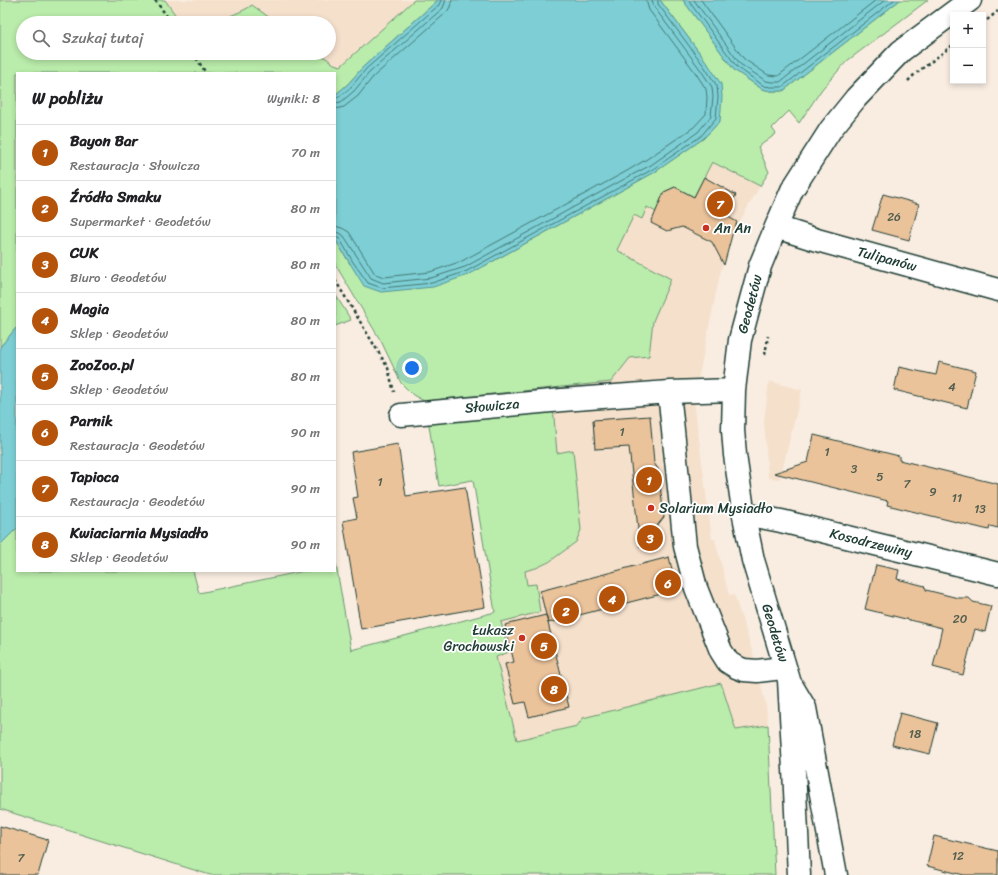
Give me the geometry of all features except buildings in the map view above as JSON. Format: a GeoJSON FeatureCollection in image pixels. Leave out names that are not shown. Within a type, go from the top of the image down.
{"type":"FeatureCollection","features":[{"type":"Feature","properties":{"kind":"street","name":"Geodetów"},"geometry":{"type":"LineString","coordinates":[[799,875],[794,769],[786,673],[753,560],[744,516],[735,455],[733,430],[734,390],[740,340],[760,266],[776,227],[792,190],[830,129],[856,98],[902,51],[970,0]]}},
{"type":"Feature","properties":{"kind":"street","name":"Tulipanów"},"geometry":{"type":"LineString","coordinates":[[776,227],[817,240],[998,290]]}},
{"type":"Feature","properties":{"kind":"street","name":"Słowicza"},"geometry":{"type":"LineString","coordinates":[[401,415],[562,400],[669,392],[734,390]]}},
{"type":"Feature","properties":{"kind":"street"},"geometry":{"type":"LineString","coordinates":[[669,392],[685,546],[696,588],[721,651],[728,662],[744,670],[757,672],[774,669],[786,673]]}},
{"type":"Feature","properties":{"kind":"street","name":"Kosodrzewiny"},"geometry":{"type":"LineString","coordinates":[[744,516],[755,516],[781,521],[998,574]]}},
{"type":"Feature","properties":{"kind":"street","name":"Geodetów"},"geometry":{"type":"LineString","coordinates":[[786,673],[805,708],[836,875]]}},
{"type":"Feature","properties":{"kind":"path"},"geometry":{"type":"LineString","coordinates":[[156,0],[167,16]]}},
{"type":"Feature","properties":{"kind":"path"},"geometry":{"type":"LineString","coordinates":[[986,20],[998,11]]}},
{"type":"Feature","properties":{"kind":"path"},"geometry":{"type":"LineString","coordinates":[[906,84],[915,74],[950,47]]}},
{"type":"Feature","properties":{"kind":"path"},"geometry":{"type":"LineString","coordinates":[[197,60],[205,72]]}},
{"type":"Feature","properties":{"kind":"path"},"geometry":{"type":"LineString","coordinates":[[336,282],[388,368],[401,415]]}},
{"type":"Feature","properties":{"kind":"path"},"geometry":{"type":"LineString","coordinates":[[764,357],[768,334]]}},
{"type":"Feature","properties":{"kind":"shaded area"},"geometry":{"type":"Polygon","coordinates":[[[165,0],[414,0],[342,66],[334,64],[329,60],[336,60],[336,16],[267,16],[252,5],[248,9],[229,16],[176,16],[165,0]]]}},
{"type":"Feature","properties":{"kind":"shaded area"},"geometry":{"type":"Polygon","coordinates":[[[712,162],[760,186],[732,235],[720,274],[694,400],[712,539],[715,539],[729,595],[734,594],[753,653],[766,705],[768,725],[736,730],[721,683],[577,726],[517,741],[496,657],[509,652],[501,622],[536,584],[527,585],[525,571],[549,562],[576,542],[576,481],[573,451],[557,453],[553,406],[556,388],[611,382],[630,358],[649,356],[653,321],[671,279],[616,250],[634,215],[647,207],[656,211],[664,192],[704,177],[712,162]]]}},
{"type":"Feature","properties":{"kind":"shaded area"},"geometry":{"type":"Polygon","coordinates":[[[769,381],[802,390],[780,479],[768,478],[764,421],[769,381]]]}},
{"type":"Feature","properties":{"kind":"green space"},"geometry":{"type":"Polygon","coordinates":[[[0,0],[165,0],[176,16],[16,16],[16,60],[329,60],[334,64],[341,66],[414,0],[438,0],[363,67],[348,84],[336,94],[336,72],[16,72],[16,328],[0,347],[0,0]]]}},
{"type":"Feature","properties":{"kind":"green space"},"geometry":{"type":"Polygon","coordinates":[[[660,0],[683,0],[734,70],[762,89],[783,91],[900,0],[928,0],[847,61],[822,89],[799,123],[789,111],[772,128],[776,134],[758,147],[769,172],[760,186],[712,162],[694,197],[675,187],[664,192],[656,212],[647,207],[642,219],[634,215],[617,250],[671,279],[653,321],[649,356],[630,358],[611,382],[424,401],[413,395],[401,383],[382,343],[336,266],[336,241],[350,264],[468,275],[655,172],[704,138],[720,121],[708,64],[660,0]]]}},
{"type":"Feature","properties":{"kind":"green space"},"geometry":{"type":"Polygon","coordinates":[[[252,5],[267,16],[230,16],[252,5]]]}},
{"type":"Feature","properties":{"kind":"green space"},"geometry":{"type":"Polygon","coordinates":[[[336,296],[351,320],[336,326],[336,296]]]}},
{"type":"Feature","properties":{"kind":"green space"},"geometry":{"type":"Polygon","coordinates":[[[553,406],[557,453],[573,450],[581,530],[576,542],[549,562],[525,571],[527,585],[536,584],[540,612],[501,622],[509,652],[496,657],[517,740],[577,726],[583,718],[721,683],[736,730],[768,725],[775,875],[210,875],[0,809],[0,545],[16,529],[16,572],[193,572],[199,593],[299,572],[336,572],[336,564],[351,650],[495,612],[473,480],[439,486],[428,420],[553,406]]]}},
{"type":"Feature","properties":{"kind":"water"},"geometry":{"type":"Polygon","coordinates":[[[438,0],[660,0],[708,64],[721,84],[722,97],[720,121],[704,138],[655,172],[468,275],[433,287],[381,292],[364,286],[336,241],[336,94],[348,84],[363,67],[438,0]]]}},
{"type":"Feature","properties":{"kind":"water"},"geometry":{"type":"Polygon","coordinates":[[[683,0],[900,0],[783,91],[771,91],[762,89],[734,70],[683,0]]]}},
{"type":"Feature","properties":{"kind":"water"},"geometry":{"type":"Polygon","coordinates":[[[16,328],[16,529],[0,545],[0,347],[16,328]]]}},
{"type":"Feature","properties":{"kind":"place","name":"Tapioca"},"geometry":{"type":"Point","coordinates":[720,204]}},
{"type":"Feature","properties":{"kind":"place","name":"An An"},"geometry":{"type":"Point","coordinates":[706,228]}},
{"type":"Feature","properties":{"kind":"place","name":"Bayon Bar"},"geometry":{"type":"Point","coordinates":[649,480]}},
{"type":"Feature","properties":{"kind":"place","name":"Solarium Mysiadło"},"geometry":{"type":"Point","coordinates":[651,508]}},
{"type":"Feature","properties":{"kind":"place","name":"CUK"},"geometry":{"type":"Point","coordinates":[650,538]}},
{"type":"Feature","properties":{"kind":"place","name":"Parnik"},"geometry":{"type":"Point","coordinates":[668,583]}},
{"type":"Feature","properties":{"kind":"place","name":"Magia"},"geometry":{"type":"Point","coordinates":[612,599]}},
{"type":"Feature","properties":{"kind":"place","name":"Źródła Smaku"},"geometry":{"type":"Point","coordinates":[566,611]}},
{"type":"Feature","properties":{"kind":"place","name":"Łukasz Grochowski"},"geometry":{"type":"Point","coordinates":[522,638]}},
{"type":"Feature","properties":{"kind":"place","name":"ZooZoo.pl"},"geometry":{"type":"Point","coordinates":[544,646]}},
{"type":"Feature","properties":{"kind":"place","name":"Kwiaciarnia Mysiadło"},"geometry":{"type":"Point","coordinates":[554,689]}}]}
